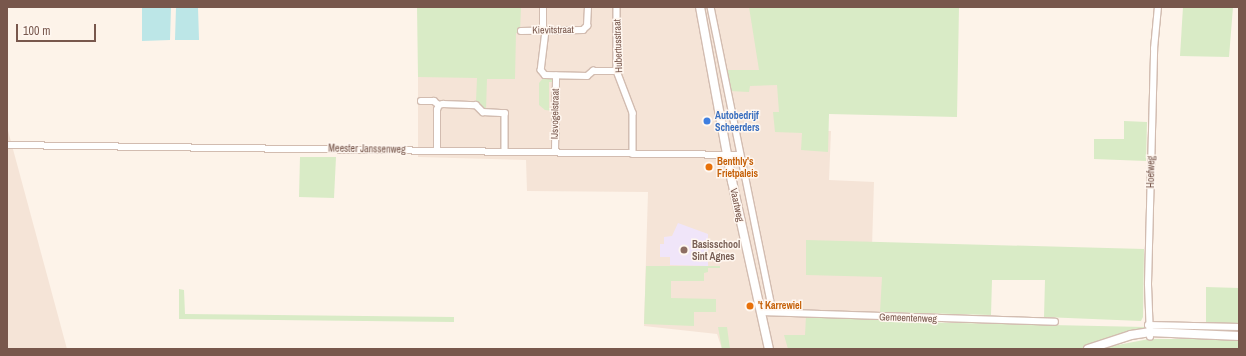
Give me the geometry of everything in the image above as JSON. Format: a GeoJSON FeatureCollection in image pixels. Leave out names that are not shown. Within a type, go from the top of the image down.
{"type":"FeatureCollection","features":[{"type":"Feature","properties":{"kind":"street"},"geometry":{"type":"LineString","coordinates":[[543,7],[545,52],[542,56],[543,74],[556,76],[587,76],[593,71],[617,71]]}},
{"type":"Feature","properties":{"kind":"street","name":"Kievitstraat"},"geometry":{"type":"LineString","coordinates":[[521,31],[586,29],[588,7]]}},
{"type":"Feature","properties":{"kind":"street","name":"Hubertusstraat"},"geometry":{"type":"LineString","coordinates":[[616,7],[617,71],[634,113],[633,154]]}},
{"type":"Feature","properties":{"kind":"street","name":"Vaartweg"},"geometry":{"type":"LineString","coordinates":[[700,7],[727,156],[769,349]]}},
{"type":"Feature","properties":{"kind":"street","name":"Vaartweg"},"geometry":{"type":"LineString","coordinates":[[711,7],[739,155],[773,312]]}},
{"type":"Feature","properties":{"kind":"street","name":"Hoefweg"},"geometry":{"type":"LineString","coordinates":[[1149,331],[1154,49],[1158,7]]}},
{"type":"Feature","properties":{"kind":"street","name":"IJsvogelstraat"},"geometry":{"type":"LineString","coordinates":[[555,152],[556,76]]}},
{"type":"Feature","properties":{"kind":"street"},"geometry":{"type":"LineString","coordinates":[[421,101],[434,101],[439,105],[476,105],[483,112],[505,113],[505,151]]}},
{"type":"Feature","properties":{"kind":"street"},"geometry":{"type":"LineString","coordinates":[[437,150],[439,105]]}},
{"type":"Feature","properties":{"kind":"street","name":"Meester Janssenweg"},"geometry":{"type":"LineString","coordinates":[[7,144],[505,151],[727,156]]}},
{"type":"Feature","properties":{"kind":"street"},"geometry":{"type":"LineString","coordinates":[[727,156],[739,155]]}},
{"type":"Feature","properties":{"kind":"street","name":"Gemeentenweg"},"geometry":{"type":"LineString","coordinates":[[761,312],[1055,322]]}},
{"type":"Feature","properties":{"kind":"street"},"geometry":{"type":"LineString","coordinates":[[1088,349],[1149,331],[1239,327]]}},
{"type":"Feature","properties":{"kind":"street"},"geometry":{"type":"LineString","coordinates":[[1149,331],[1174,334],[1239,336]]}},
{"type":"Feature","properties":{"kind":"shaded area"},"geometry":{"type":"Polygon","coordinates":[[[518,7],[752,7],[781,83],[785,130],[831,131],[829,180],[874,182],[872,247],[890,276],[889,325],[814,349],[722,349],[717,334],[644,326],[648,192],[527,191],[526,160],[418,157],[418,77],[458,76],[518,7]]]}},
{"type":"Feature","properties":{"kind":"shaded area"},"geometry":{"type":"Polygon","coordinates":[[[7,127],[67,349],[7,349],[7,127]]]}},
{"type":"Feature","properties":{"kind":"shaded area","name":"Basisschool Sint Agnes"},"geometry":{"type":"Polygon","coordinates":[[[678,223],[708,234],[708,266],[670,265],[670,257],[660,257],[660,244],[664,244],[664,237],[672,236],[678,223]]]}},
{"type":"Feature","properties":{"kind":"green space"},"geometry":{"type":"Polygon","coordinates":[[[417,7],[521,7],[520,33],[516,33],[515,79],[487,79],[486,110],[476,101],[477,78],[418,77],[417,7]]]}},
{"type":"Feature","properties":{"kind":"green space"},"geometry":{"type":"Polygon","coordinates":[[[749,7],[959,7],[957,117],[829,114],[828,152],[801,150],[802,133],[775,132],[773,112],[779,112],[777,85],[750,86],[749,92],[729,91],[724,70],[759,70],[749,7]]]}},
{"type":"Feature","properties":{"kind":"green space"},"geometry":{"type":"Polygon","coordinates":[[[1183,7],[1233,7],[1229,57],[1180,56],[1183,7]]]}},
{"type":"Feature","properties":{"kind":"green space"},"geometry":{"type":"Polygon","coordinates":[[[544,77],[553,79],[554,82],[549,82],[549,109],[554,111],[545,110],[539,105],[539,83],[544,77]]]}},
{"type":"Feature","properties":{"kind":"green space"},"geometry":{"type":"Polygon","coordinates":[[[1124,121],[1147,122],[1146,161],[1094,159],[1094,139],[1124,139],[1124,121]]]}},
{"type":"Feature","properties":{"kind":"green space"},"geometry":{"type":"Polygon","coordinates":[[[300,157],[336,157],[334,198],[299,197],[300,157]]]}},
{"type":"Feature","properties":{"kind":"green space"},"geometry":{"type":"Polygon","coordinates":[[[806,240],[1144,249],[1143,317],[1141,321],[1044,317],[1045,280],[992,280],[991,315],[880,312],[882,277],[806,275],[806,240]]]}},
{"type":"Feature","properties":{"kind":"green space"},"geometry":{"type":"Polygon","coordinates":[[[646,266],[720,266],[720,268],[708,268],[708,272],[704,273],[704,281],[671,281],[671,298],[716,299],[716,312],[694,312],[694,326],[644,324],[646,266]]]}},
{"type":"Feature","properties":{"kind":"green space"},"geometry":{"type":"Polygon","coordinates":[[[1206,287],[1239,288],[1239,324],[1206,323],[1206,287]]]}},
{"type":"Feature","properties":{"kind":"green space"},"geometry":{"type":"Polygon","coordinates":[[[179,289],[184,290],[185,314],[454,317],[454,322],[179,319],[179,289]]]}},
{"type":"Feature","properties":{"kind":"green space"},"geometry":{"type":"Polygon","coordinates":[[[806,316],[905,319],[912,322],[1145,327],[1142,331],[1079,349],[788,349],[784,335],[805,335],[806,316]]]}},
{"type":"Feature","properties":{"kind":"green space"},"geometry":{"type":"Polygon","coordinates":[[[718,327],[727,327],[730,349],[722,349],[718,327]]]}},
{"type":"Feature","properties":{"kind":"green space"},"geometry":{"type":"Polygon","coordinates":[[[1149,339],[1239,339],[1239,349],[1097,349],[1149,339]]]}},
{"type":"Feature","properties":{"kind":"water"},"geometry":{"type":"Polygon","coordinates":[[[142,7],[171,7],[170,40],[142,41],[142,7]]]}},
{"type":"Feature","properties":{"kind":"water"},"geometry":{"type":"Polygon","coordinates":[[[176,7],[198,7],[199,40],[175,40],[176,7]]]}},
{"type":"Feature","properties":{"kind":"place","name":"Autobedrijf Scheerders"},"geometry":{"type":"Point","coordinates":[707,121]}},
{"type":"Feature","properties":{"kind":"place","name":"Benthly's Frietpaleis"},"geometry":{"type":"Point","coordinates":[709,167]}},
{"type":"Feature","properties":{"kind":"place","name":"Basisschool Sint Agnes"},"geometry":{"type":"Point","coordinates":[684,250]}},
{"type":"Feature","properties":{"kind":"place","name":"'t Karrewiel"},"geometry":{"type":"Point","coordinates":[750,306]}}]}
